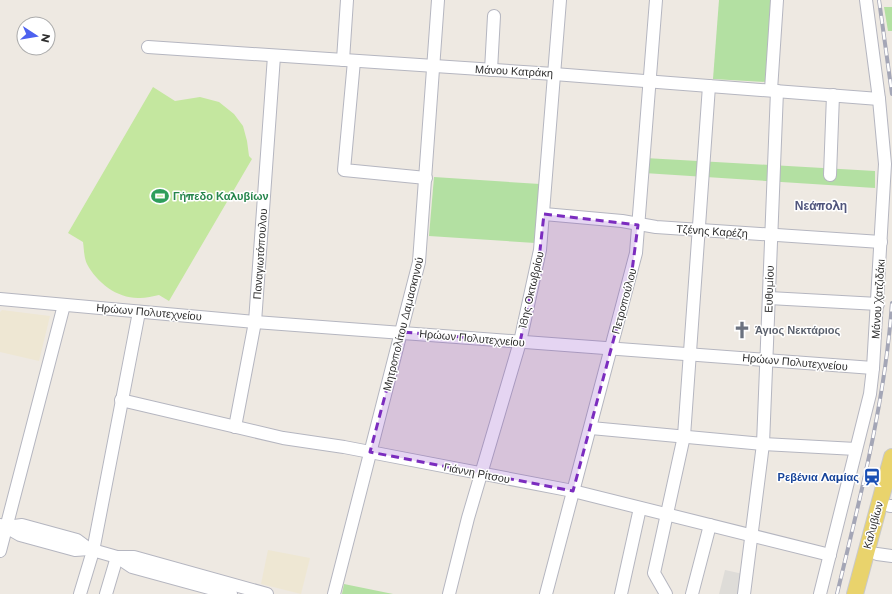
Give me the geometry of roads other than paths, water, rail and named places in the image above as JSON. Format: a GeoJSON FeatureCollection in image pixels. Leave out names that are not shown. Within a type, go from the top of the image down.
{"type":"FeatureCollection","features":[{"type":"Feature","properties":{"kind":"main road","name":"Καλυβίων"},"geometry":{"type":"LineString","coordinates":[[855,594],[892,457]]}},
{"type":"Feature","properties":{"kind":"main road","name":"Καλυβίων"},"geometry":{"type":"LineString","coordinates":[[866,594],[884,555],[891,504]]}},
{"type":"Feature","properties":{"kind":"street"},"geometry":{"type":"LineString","coordinates":[[347,0],[349,61],[344,170],[426,178]]}},
{"type":"Feature","properties":{"kind":"street","name":"Μητροπολίτου Δαμασκηνού"},"geometry":{"type":"LineString","coordinates":[[334,594],[421,254],[438,0]]}},
{"type":"Feature","properties":{"kind":"street","name":"18ης Οκτωβρίου"},"geometry":{"type":"LineString","coordinates":[[449,594],[481,474],[520,342],[540,250],[560,0]]}},
{"type":"Feature","properties":{"kind":"street","name":"Πετροπούλου"},"geometry":{"type":"LineString","coordinates":[[546,594],[634,262],[656,0]]}},
{"type":"Feature","properties":{"kind":"street","name":"Ευθυμίου"},"geometry":{"type":"LineString","coordinates":[[744,594],[763,444],[771,235],[777,0]]}},
{"type":"Feature","properties":{"kind":"street","name":"Μάνου Χατζιδάκι"},"geometry":{"type":"LineString","coordinates":[[820,594],[872,385],[878,304],[885,164],[879,99],[866,0]]}},
{"type":"Feature","properties":{"kind":"street"},"geometry":{"type":"LineString","coordinates":[[491,70],[494,16]]}},
{"type":"Feature","properties":{"kind":"street","name":"Μάνου Κατράκη"},"geometry":{"type":"LineString","coordinates":[[148,47],[554,74],[879,99]]}},
{"type":"Feature","properties":{"kind":"street","name":"Παναγιωτόπουλου"},"geometry":{"type":"LineString","coordinates":[[235,427],[255,322],[274,56]]}},
{"type":"Feature","properties":{"kind":"street"},"geometry":{"type":"LineString","coordinates":[[666,594],[654,573],[684,436],[709,86]]}},
{"type":"Feature","properties":{"kind":"street"},"geometry":{"type":"LineString","coordinates":[[830,175],[833,95]]}},
{"type":"Feature","properties":{"kind":"street","name":"Τζένης Καρέζη"},"geometry":{"type":"LineString","coordinates":[[544,214],[638,225],[881,242]]}},
{"type":"Feature","properties":{"kind":"street"},"geometry":{"type":"LineString","coordinates":[[769,298],[878,304]]}},
{"type":"Feature","properties":{"kind":"street","name":"Ηρώων Πολυτεχνείου"},"geometry":{"type":"LineString","coordinates":[[0,299],[255,322],[690,353],[873,368]]}},
{"type":"Feature","properties":{"kind":"street"},"geometry":{"type":"LineString","coordinates":[[0,552],[3,526],[64,305]]}},
{"type":"Feature","properties":{"kind":"street"},"geometry":{"type":"LineString","coordinates":[[80,594],[91,550],[139,312]]}},
{"type":"Feature","properties":{"kind":"street","name":"Γιάννη Ρίτσου"},"geometry":{"type":"LineString","coordinates":[[121,400],[283,438],[370,452],[573,491],[830,555]]}},
{"type":"Feature","properties":{"kind":"street"},"geometry":{"type":"LineString","coordinates":[[591,428],[763,444],[856,450]]}},
{"type":"Feature","properties":{"kind":"street"},"geometry":{"type":"LineString","coordinates":[[621,594],[640,508]]}},
{"type":"Feature","properties":{"kind":"street"},"geometry":{"type":"LineString","coordinates":[[3,526],[22,525],[77,540],[91,550],[117,557],[134,557],[268,594]]}},
{"type":"Feature","properties":{"kind":"street"},"geometry":{"type":"LineString","coordinates":[[692,594],[710,525]]}},
{"type":"Feature","properties":{"kind":"street"},"geometry":{"type":"LineString","coordinates":[[117,557],[132,567],[194,589],[231,594]]}},
{"type":"Feature","properties":{"kind":"street"},"geometry":{"type":"LineString","coordinates":[[106,594],[117,557]]}},
{"type":"Feature","properties":{"kind":"railway"},"geometry":{"type":"LineString","coordinates":[[879,0],[892,94]]}},
{"type":"Feature","properties":{"kind":"railway"},"geometry":{"type":"LineString","coordinates":[[837,594],[863,486],[878,413],[889,340],[892,303]]}},
{"type":"Feature","properties":{"kind":"place","name":"Γήπεδο Καλυβίων"},"geometry":{"type":"Point","coordinates":[160,196]}},
{"type":"Feature","properties":{"kind":"place","name":"Άγιος Νεκτάριος"},"geometry":{"type":"Point","coordinates":[742,330]}},
{"type":"Feature","properties":{"kind":"place","name":"Ρεβένια Λαμίας"},"geometry":{"type":"Point","coordinates":[872,477]}},
{"type":"Feature","properties":{"kind":"district","name":"Νεάπολη"},"geometry":{"type":"Point","coordinates":[821,205]}}]}
